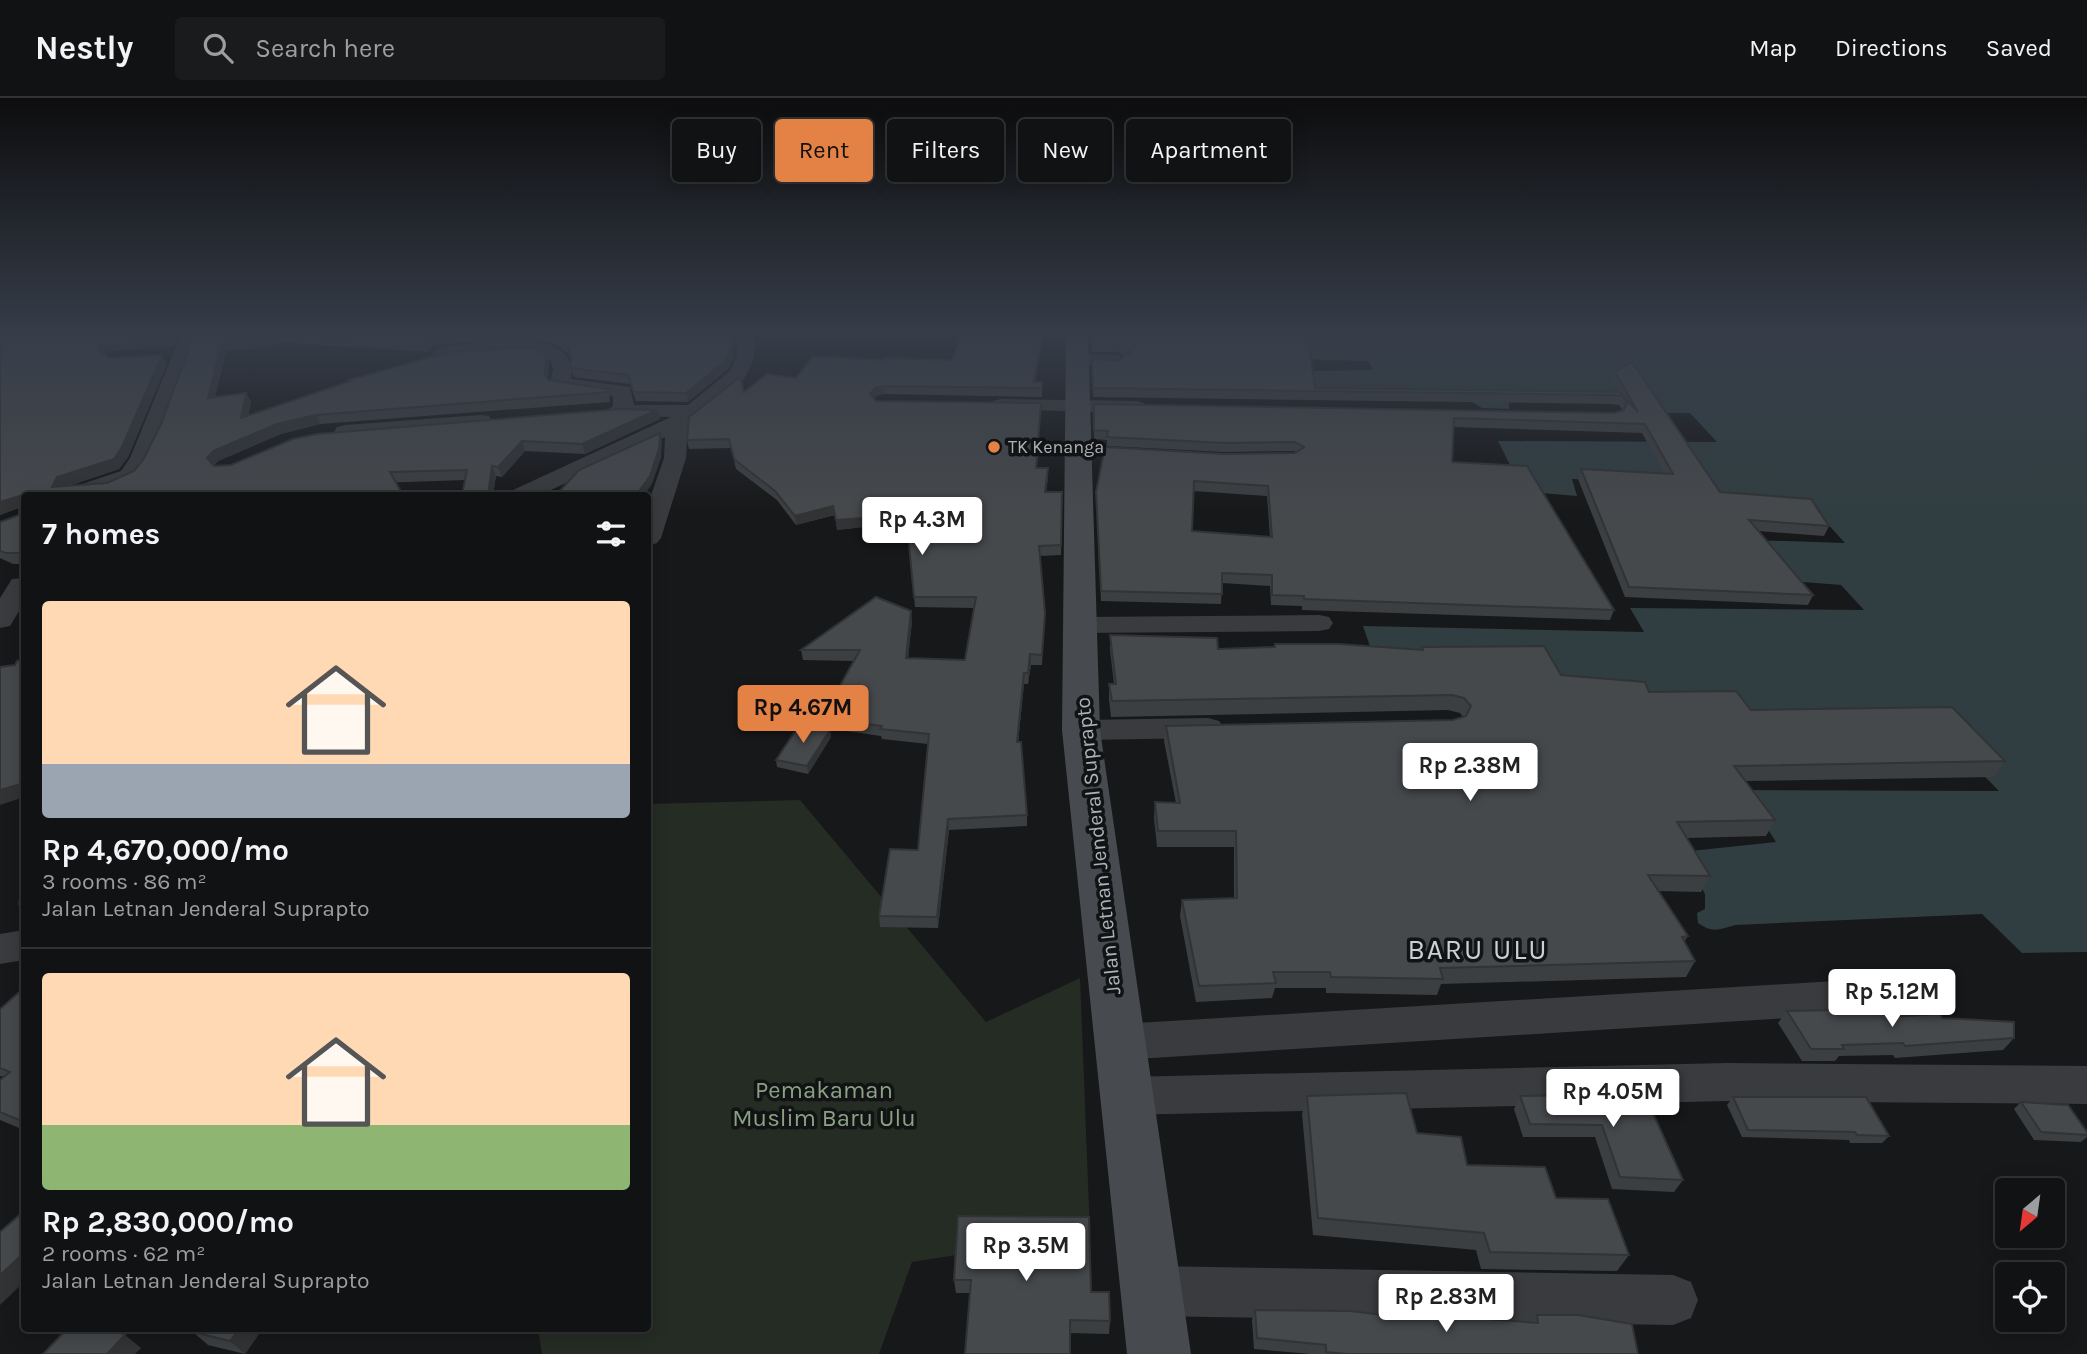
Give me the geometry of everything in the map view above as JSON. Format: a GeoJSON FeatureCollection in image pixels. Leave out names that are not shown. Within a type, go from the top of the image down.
{"type":"FeatureCollection","features":[{"type":"Feature","properties":{"kind":"main road","name":"Jalan Letnan Jenderal Suprapto"},"geometry":{"type":"LineString","coordinates":[[1082,394],[1079,406],[1081,730],[1159,1354]]}},
{"type":"Feature","properties":{"kind":"street"},"geometry":{"type":"LineString","coordinates":[[81,492],[129,476],[141,460],[167,394]]}},
{"type":"Feature","properties":{"kind":"street"},"geometry":{"type":"LineString","coordinates":[[623,394],[624,410]]}},
{"type":"Feature","properties":{"kind":"street"},"geometry":{"type":"LineString","coordinates":[[527,492],[685,417],[717,394]]}},
{"type":"Feature","properties":{"kind":"street"},"geometry":{"type":"LineString","coordinates":[[981,405],[1159,408]]}},
{"type":"Feature","properties":{"kind":"street"},"geometry":{"type":"LineString","coordinates":[[601,412],[624,410],[685,417]]}},
{"type":"Feature","properties":{"kind":"street"},"geometry":{"type":"LineString","coordinates":[[651,529],[685,417]]}},
{"type":"Feature","properties":{"kind":"street"},"geometry":{"type":"LineString","coordinates":[[321,435],[502,420]]}},
{"type":"Feature","properties":{"kind":"street"},"geometry":{"type":"LineString","coordinates":[[0,620],[16,581]]}},
{"type":"Feature","properties":{"kind":"street"},"geometry":{"type":"LineString","coordinates":[[1080,625],[1319,623]]}},
{"type":"Feature","properties":{"kind":"street"},"geometry":{"type":"LineString","coordinates":[[1081,730],[1242,727]]}},
{"type":"Feature","properties":{"kind":"street"},"geometry":{"type":"LineString","coordinates":[[0,948],[21,945]]}},
{"type":"Feature","properties":{"kind":"street"},"geometry":{"type":"LineString","coordinates":[[1120,1042],[1901,994]]}},
{"type":"Feature","properties":{"kind":"street"},"geometry":{"type":"LineString","coordinates":[[1127,1096],[1702,1083],[2005,1082],[2087,1085]]}},
{"type":"Feature","properties":{"kind":"street"},"geometry":{"type":"LineString","coordinates":[[1152,1291],[1673,1300]]}},
{"type":"Feature","properties":{"kind":"lane"},"geometry":{"type":"LineString","coordinates":[[1079,450],[1132,453]]}},
{"type":"Feature","properties":{"kind":"green space","name":"Pemakaman Muslim Baru Ulu"},"geometry":{"type":"Polygon","coordinates":[[[800,800],[986,1022],[1080,978],[1090,1234],[912,1262],[879,1354],[542,1354],[539,1332],[651,1332],[651,804],[800,800]]]}},
{"type":"Feature","properties":{"kind":"shaded area"},"geometry":{"type":"Polygon","coordinates":[[[1270,394],[2087,394],[2087,952],[2022,953],[1982,914],[1735,925],[1716,930],[1698,923],[1697,913],[1705,909],[1705,894],[1681,852],[1776,842],[1743,790],[1999,791],[1936,727],[1745,727],[1374,658],[1363,626],[1644,632],[1630,608],[1864,610],[1841,585],[1791,581],[1753,540],[1845,543],[1814,509],[1654,481],[1572,479],[1577,496],[1541,493],[1512,469],[1498,441],[1717,442],[1690,413],[1633,413],[1618,399],[1509,401],[1509,409],[1482,408],[1470,401],[1273,398],[1270,394]]]}},
{"type":"Feature","properties":{"kind":"building"},"geometry":{"type":"Polygon","coordinates":[[[0,394],[145,394],[114,459],[57,477],[52,487],[107,483],[134,471],[143,460],[161,424],[172,394],[209,394],[208,398],[246,394],[241,418],[314,394],[588,394],[316,415],[277,424],[213,451],[207,458],[214,466],[231,465],[293,439],[317,434],[622,409],[657,410],[582,444],[522,441],[498,467],[492,466],[488,492],[463,492],[467,470],[390,472],[401,492],[21,492],[21,553],[0,551],[0,522],[19,515],[19,496],[0,502],[0,394]]]}},
{"type":"Feature","properties":{"kind":"building"},"geometry":{"type":"Polygon","coordinates":[[[719,394],[870,394],[876,401],[1041,403],[1036,468],[1048,468],[1045,492],[1062,492],[1061,545],[1039,546],[1045,613],[1042,655],[1030,654],[1028,673],[1024,673],[1017,742],[1021,742],[1027,815],[948,819],[937,917],[879,916],[890,849],[918,850],[929,734],[880,729],[882,726],[822,718],[860,650],[801,650],[876,597],[911,611],[906,658],[965,660],[976,597],[914,597],[907,524],[863,528],[863,518],[836,520],[833,506],[795,516],[775,491],[734,459],[729,439],[687,440],[689,417],[719,394]]]}},
{"type":"Feature","properties":{"kind":"building"},"geometry":{"type":"Polygon","coordinates":[[[1511,394],[1621,394],[1638,412],[1627,394],[1653,394],[1720,492],[1811,499],[1829,526],[1749,520],[1813,595],[1629,587],[1581,469],[1673,474],[1645,424],[1454,418],[1452,462],[1527,466],[1614,610],[1304,599],[1304,596],[1272,595],[1272,575],[1222,573],[1222,594],[1101,591],[1096,492],[1105,447],[1225,454],[1295,453],[1304,447],[1295,442],[1225,443],[1107,437],[1108,431],[1094,430],[1094,404],[1614,413],[1624,410],[1627,403],[1622,396],[1511,394]],[[1194,481],[1192,531],[1272,537],[1268,486],[1194,481]]]}},
{"type":"Feature","properties":{"kind":"building"},"geometry":{"type":"Polygon","coordinates":[[[660,433],[659,449],[650,476],[638,492],[559,492],[579,470],[660,433]]]}},
{"type":"Feature","properties":{"kind":"building"},"geometry":{"type":"Polygon","coordinates":[[[1110,635],[1217,638],[1218,649],[1275,647],[1275,644],[1338,644],[1423,650],[1422,647],[1544,646],[1561,675],[1645,682],[1649,692],[1736,691],[1751,710],[1952,707],[2005,761],[1734,766],[1775,820],[1677,822],[1710,876],[1648,875],[1688,936],[1682,937],[1695,961],[1440,968],[1443,979],[1331,977],[1330,972],[1273,972],[1276,983],[1199,986],[1182,900],[1237,898],[1236,831],[1158,831],[1155,802],[1180,803],[1166,726],[1453,720],[1466,716],[1471,706],[1464,698],[1452,695],[1112,701],[1109,684],[1116,684],[1110,635]]]}},
{"type":"Feature","properties":{"kind":"building"},"geometry":{"type":"Polygon","coordinates":[[[21,660],[21,784],[0,790],[0,667],[15,665],[21,660]]]}},
{"type":"Feature","properties":{"kind":"building"},"geometry":{"type":"Polygon","coordinates":[[[800,724],[830,730],[807,766],[776,760],[800,724]]]}},
{"type":"Feature","properties":{"kind":"building"},"geometry":{"type":"Polygon","coordinates":[[[21,991],[21,1121],[0,1112],[0,1080],[10,1072],[0,1068],[0,1009],[21,991]]]}},
{"type":"Feature","properties":{"kind":"building"},"geometry":{"type":"Polygon","coordinates":[[[1883,1009],[1889,1017],[1939,1014],[1943,1018],[2014,1022],[2014,1038],[1905,1046],[1903,1043],[1842,1045],[1844,1049],[1811,1049],[1787,1011],[1883,1009]]]}},
{"type":"Feature","properties":{"kind":"building"},"geometry":{"type":"Polygon","coordinates":[[[1406,1093],[1417,1133],[1461,1137],[1467,1165],[1545,1167],[1556,1198],[1608,1199],[1629,1255],[1490,1252],[1484,1233],[1318,1218],[1307,1096],[1406,1093]]]}},
{"type":"Feature","properties":{"kind":"building"},"geometry":{"type":"Polygon","coordinates":[[[1644,1093],[1683,1180],[1620,1177],[1602,1125],[1530,1124],[1520,1096],[1644,1093]]]}},
{"type":"Feature","properties":{"kind":"building"},"geometry":{"type":"Polygon","coordinates":[[[1733,1097],[1866,1097],[1889,1136],[1857,1135],[1855,1132],[1748,1130],[1733,1097]]]}},
{"type":"Feature","properties":{"kind":"building"},"geometry":{"type":"Polygon","coordinates":[[[2021,1102],[2068,1105],[2087,1135],[2041,1132],[2021,1102]]]}},
{"type":"Feature","properties":{"kind":"building"},"geometry":{"type":"Polygon","coordinates":[[[21,1214],[21,1256],[0,1275],[0,1232],[21,1214]]]}},
{"type":"Feature","properties":{"kind":"building"},"geometry":{"type":"Polygon","coordinates":[[[958,1216],[1089,1217],[1091,1292],[1109,1292],[1110,1321],[1070,1320],[1070,1354],[965,1354],[971,1280],[954,1280],[958,1216]]]}},
{"type":"Feature","properties":{"kind":"building"},"geometry":{"type":"Polygon","coordinates":[[[1255,1310],[1350,1311],[1392,1316],[1394,1312],[1538,1323],[1537,1315],[1578,1315],[1632,1324],[1638,1354],[1326,1352],[1326,1345],[1257,1338],[1255,1310]]]}},
{"type":"Feature","properties":{"kind":"building"},"geometry":{"type":"Polygon","coordinates":[[[64,1332],[119,1332],[125,1335],[107,1354],[43,1354],[64,1332]]]}},
{"type":"Feature","properties":{"kind":"building"},"geometry":{"type":"Polygon","coordinates":[[[193,1332],[237,1332],[230,1341],[193,1332]]]}},
{"type":"Feature","properties":{"kind":"place","name":"TK Kenanga"},"geometry":{"type":"Point","coordinates":[994,447]}},
{"type":"Feature","properties":{"kind":"district","name":"BARU ULU"},"geometry":{"type":"Point","coordinates":[1478,949]}}]}
